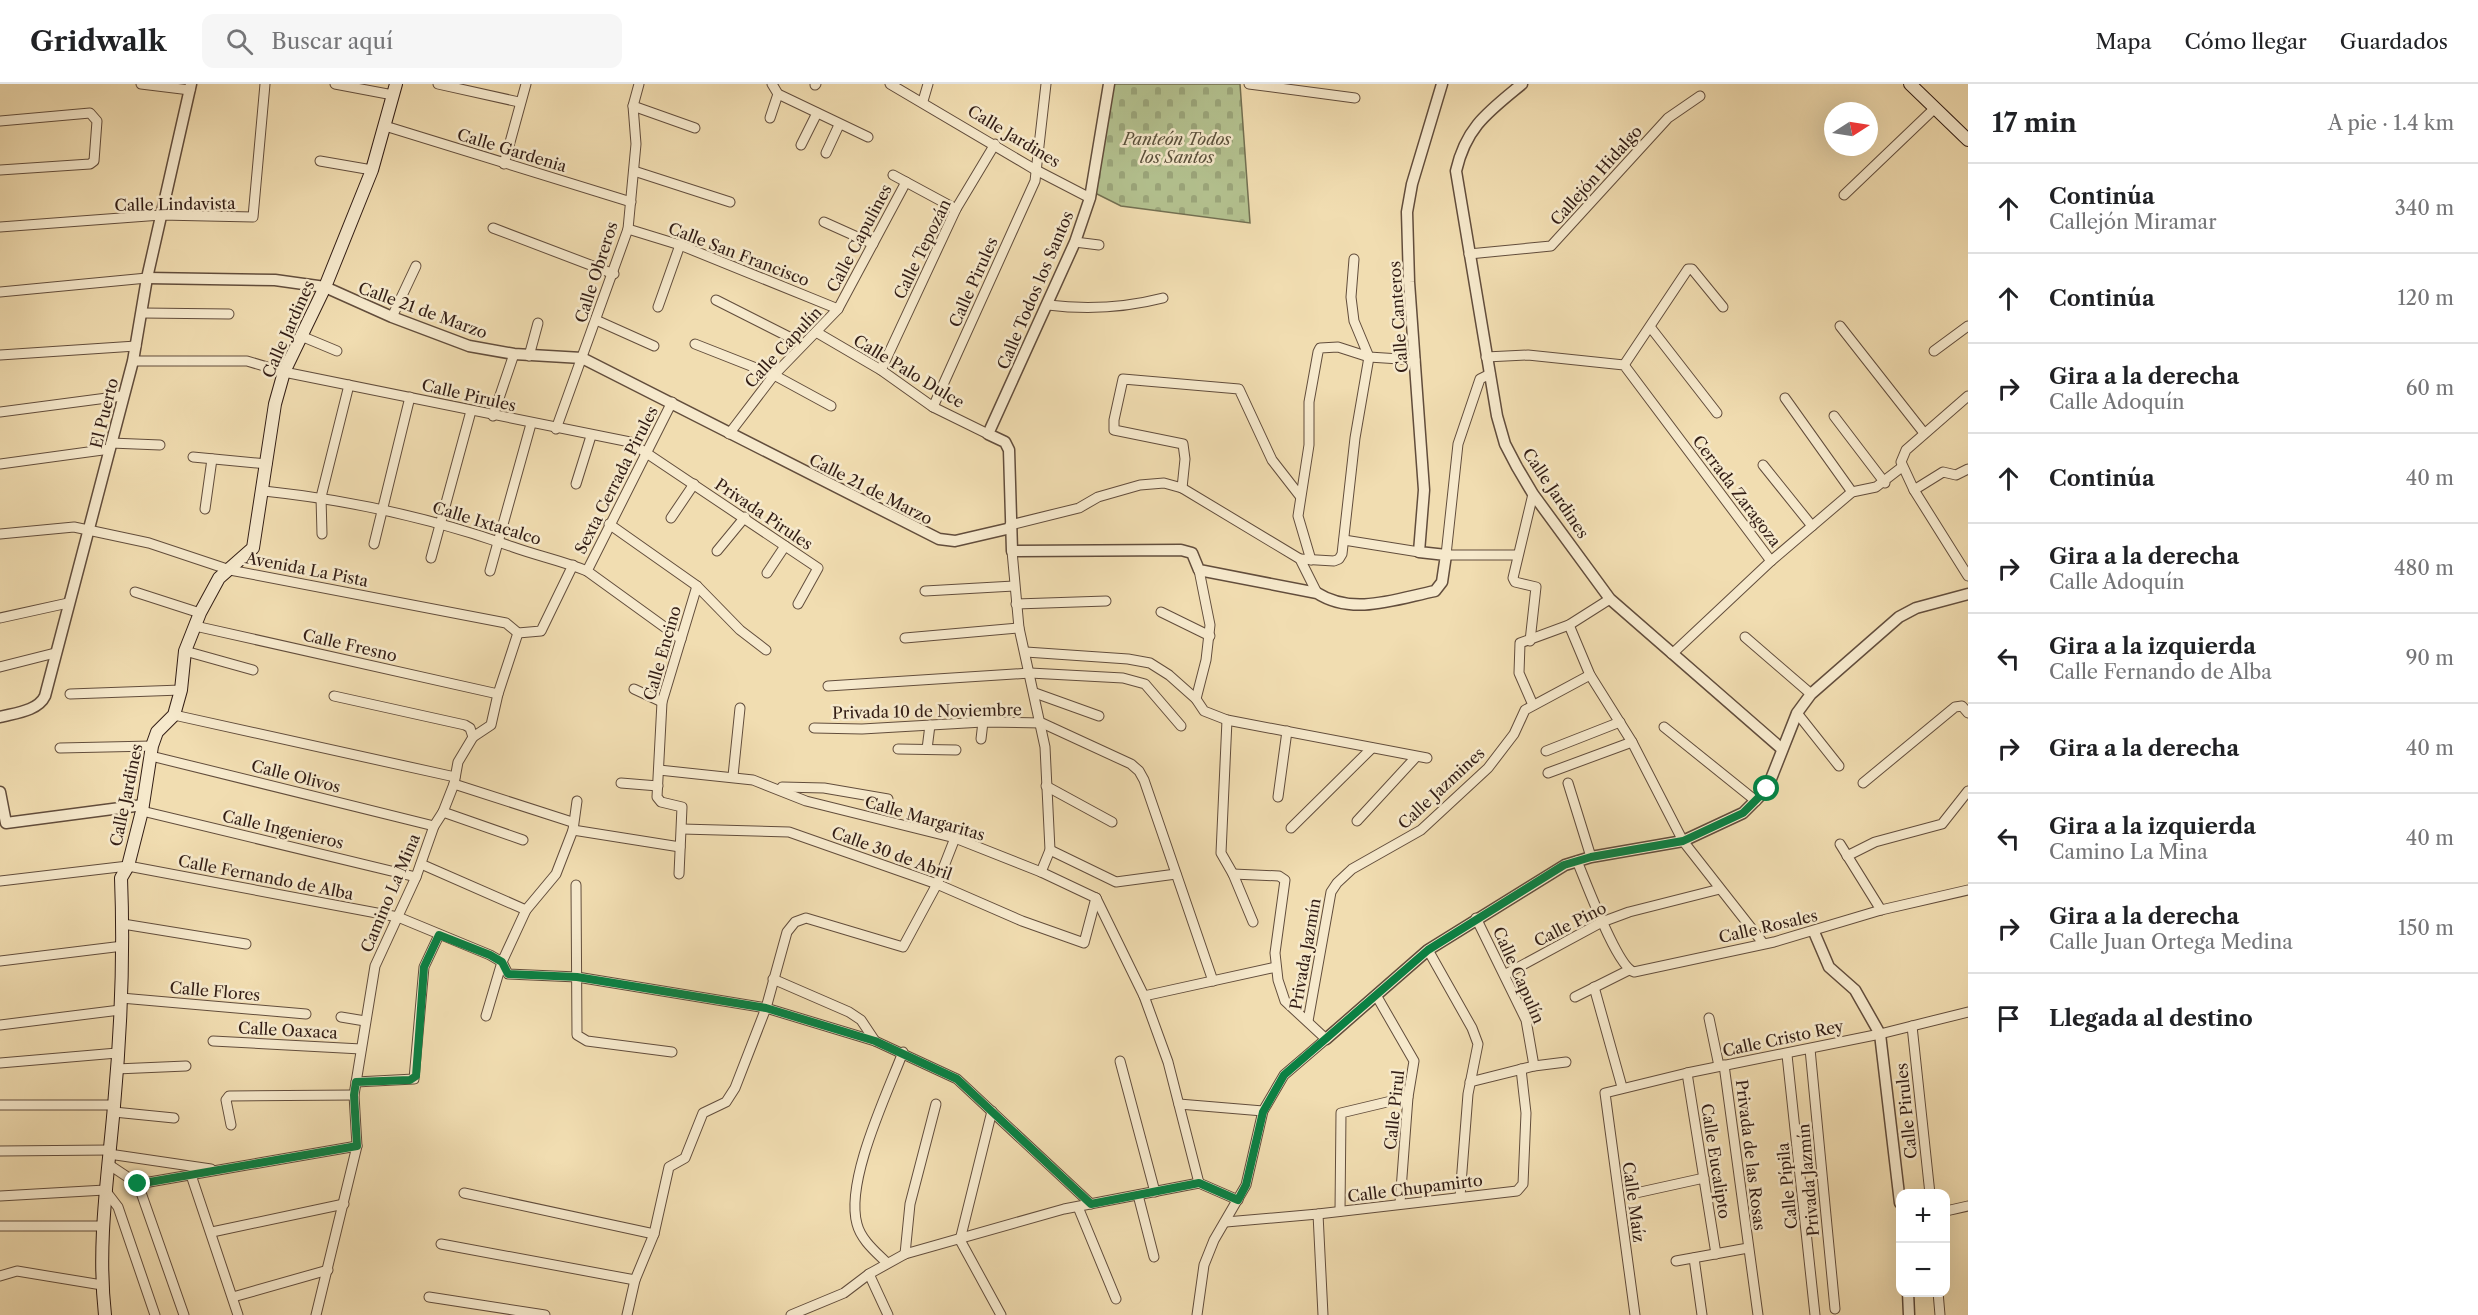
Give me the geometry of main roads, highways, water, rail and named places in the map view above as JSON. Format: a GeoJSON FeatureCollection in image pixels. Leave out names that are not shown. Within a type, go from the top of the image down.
{"type":"FeatureCollection","features":[{"type":"Feature","properties":{"kind":"main road"},"geometry":{"type":"LineString","coordinates":[[1910,84],[1968,140]]}},
{"type":"Feature","properties":{"kind":"main road","name":"Calle Jardines"},"geometry":{"type":"LineString","coordinates":[[105,1315],[101,1226],[114,1108],[120,1004],[123,946],[121,878],[128,866],[143,808],[151,751],[157,732],[174,716],[181,690],[185,651],[195,626],[219,578],[253,548],[264,491],[275,404],[284,372],[325,287],[372,170],[394,89]]}},
{"type":"Feature","properties":{"kind":"park label","name":"Panteón Todos los Santos"},"geometry":{"type":"Point","coordinates":[1177,148]}}]}
